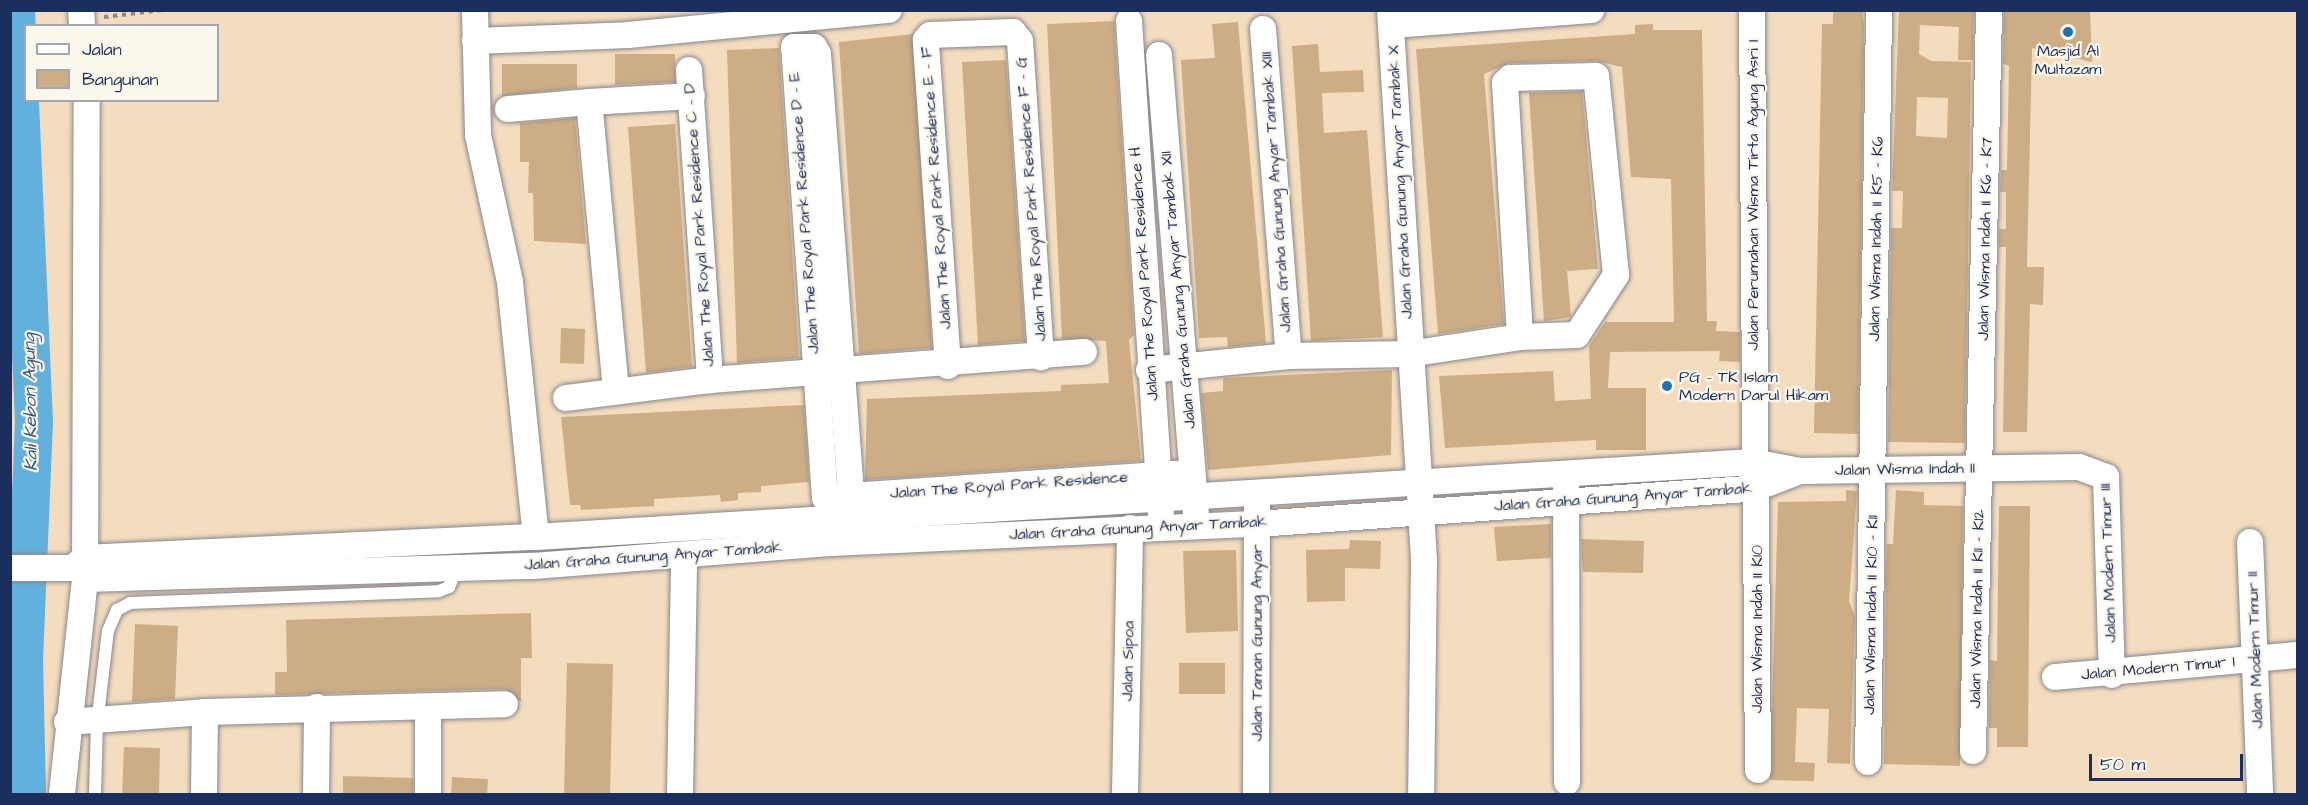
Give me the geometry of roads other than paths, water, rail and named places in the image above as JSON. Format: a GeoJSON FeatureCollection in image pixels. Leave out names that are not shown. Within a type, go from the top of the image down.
{"type":"FeatureCollection","features":[{"type":"Feature","properties":{"kind":"street"},"geometry":{"type":"LineString","coordinates":[[475,10],[478,135],[510,282],[536,537]]}},
{"type":"Feature","properties":{"kind":"street"},"geometry":{"type":"LineString","coordinates":[[475,41],[628,35],[889,10]]}},
{"type":"Feature","properties":{"kind":"street","name":"Jalan Perumahan Wisma Tirta Agung Asri I"},"geometry":{"type":"LineString","coordinates":[[1752,10],[1756,488]]}},
{"type":"Feature","properties":{"kind":"street","name":"Jalan Wisma Indah II K5 - K6"},"geometry":{"type":"LineString","coordinates":[[1874,467],[1879,10]]}},
{"type":"Feature","properties":{"kind":"street","name":"Jalan Wisma Indah II K6 - K7"},"geometry":{"type":"LineString","coordinates":[[1981,467],[1989,10]]}},
{"type":"Feature","properties":{"kind":"street"},"geometry":{"type":"LineString","coordinates":[[1391,18],[1589,11]]}},
{"type":"Feature","properties":{"kind":"street","name":"Jalan Graha Gunung Anyar Tambak X"},"geometry":{"type":"LineString","coordinates":[[1391,18],[1409,354],[1421,481],[1421,795]]}},
{"type":"Feature","properties":{"kind":"street","name":"Jalan The Royal Park Residence H"},"geometry":{"type":"LineString","coordinates":[[1129,21],[1161,266],[1168,369],[1159,487],[1162,526]]}},
{"type":"Feature","properties":{"kind":"street","name":"Jalan Graha Gunung Anyar Tambak XIII"},"geometry":{"type":"LineString","coordinates":[[1263,29],[1288,356]]}},
{"type":"Feature","properties":{"kind":"street","name":"Jalan The Royal Park Residence E - F"},"geometry":{"type":"LineString","coordinates":[[948,366],[926,40],[930,35],[1013,32],[1020,41]]}},
{"type":"Feature","properties":{"kind":"street","name":"Jalan The Royal Park Residence F - G"},"geometry":{"type":"LineString","coordinates":[[1020,41],[1041,357]]}},
{"type":"Feature","properties":{"kind":"street","name":"Jalan The Royal Park Residence D - E"},"geometry":{"type":"LineString","coordinates":[[815,375],[794,47],[814,47],[818,54],[844,372]]}},
{"type":"Feature","properties":{"kind":"street","name":"Jalan Graha Gunung Anyar Tambak XII"},"geometry":{"type":"LineString","coordinates":[[1159,55],[1161,266],[1168,369],[1195,484],[1196,525]]}},
{"type":"Feature","properties":{"kind":"street","name":"Jalan The Royal Park Residence C - D"},"geometry":{"type":"LineString","coordinates":[[689,70],[710,380]]}},
{"type":"Feature","properties":{"kind":"street"},"geometry":{"type":"LineString","coordinates":[[1168,369],[1288,356],[1409,354],[1520,337],[1569,338],[1577,335],[1616,275],[1600,81],[1596,76],[1510,78],[1505,83],[1520,337]]}},
{"type":"Feature","properties":{"kind":"street"},"geometry":{"type":"LineString","coordinates":[[508,109],[692,96]]}},
{"type":"Feature","properties":{"kind":"street"},"geometry":{"type":"LineString","coordinates":[[62,795],[75,568],[87,102]]}},
{"type":"Feature","properties":{"kind":"street"},"geometry":{"type":"LineString","coordinates":[[589,102],[616,392]]}},
{"type":"Feature","properties":{"kind":"street"},"geometry":{"type":"LineString","coordinates":[[566,398],[710,380],[948,366],[1084,352]]}},
{"type":"Feature","properties":{"kind":"street"},"geometry":{"type":"LineString","coordinates":[[844,372],[851,495]]}},
{"type":"Feature","properties":{"kind":"street"},"geometry":{"type":"LineString","coordinates":[[815,375],[825,498]]}},
{"type":"Feature","properties":{"kind":"street","name":"Jalan Graha Gunung Anyar Tambak"},"geometry":{"type":"LineString","coordinates":[[10,568],[75,568],[763,521],[1195,484],[1257,492],[1421,481],[1566,476],[1754,462],[1800,471]]}},
{"type":"Feature","properties":{"kind":"street","name":"Jalan Wisma Indah II"},"geometry":{"type":"LineString","coordinates":[[1800,471],[1874,467],[1981,467],[2010,470]]}},
{"type":"Feature","properties":{"kind":"street","name":"Jalan Wisma Indah II K10 - K11"},"geometry":{"type":"LineString","coordinates":[[1868,762],[1874,467]]}},
{"type":"Feature","properties":{"kind":"street","name":"Jalan Wisma Indah II K11 - K12"},"geometry":{"type":"LineString","coordinates":[[1973,751],[1981,467]]}},
{"type":"Feature","properties":{"kind":"street","name":"Jalan Modern Timur III"},"geometry":{"type":"LineString","coordinates":[[2010,470],[2079,467],[2106,477],[2112,675]]}},
{"type":"Feature","properties":{"kind":"street","name":"Jalan Graha Gunung Anyar Tambak"},"geometry":{"type":"LineString","coordinates":[[75,568],[130,591],[458,568],[1162,526],[1258,524],[1421,510],[1566,503],[1756,488],[1800,471]]}},
{"type":"Feature","properties":{"kind":"street"},"geometry":{"type":"LineString","coordinates":[[1566,476],[1567,782]]}},
{"type":"Feature","properties":{"kind":"street","name":"Jalan The Royal Park Residence"},"geometry":{"type":"LineString","coordinates":[[763,521],[825,498],[851,495],[1159,487]]}},
{"type":"Feature","properties":{"kind":"street","name":"Jalan Wisma Indah II K10"},"geometry":{"type":"LineString","coordinates":[[1756,488],[1758,770]]}},
{"type":"Feature","properties":{"kind":"street","name":"Jalan Taman Gunung Anyar"},"geometry":{"type":"LineString","coordinates":[[1256,795],[1257,492]]}},
{"type":"Feature","properties":{"kind":"street","name":"Jalan Sipoa"},"geometry":{"type":"LineString","coordinates":[[1125,795],[1130,528]]}},
{"type":"Feature","properties":{"kind":"street","name":"Jalan Modern Timur II"},"geometry":{"type":"LineString","coordinates":[[2250,542],[2258,659],[2260,795]]}},
{"type":"Feature","properties":{"kind":"street"},"geometry":{"type":"LineString","coordinates":[[680,795],[684,555]]}},
{"type":"Feature","properties":{"kind":"street","name":"Jalan Modern Timur I"},"geometry":{"type":"LineString","coordinates":[[2055,677],[2112,675],[2298,654]]}},
{"type":"Feature","properties":{"kind":"street"},"geometry":{"type":"LineString","coordinates":[[67,722],[97,724],[205,712],[317,707],[505,704]]}},
{"type":"Feature","properties":{"kind":"street"},"geometry":{"type":"LineString","coordinates":[[316,795],[317,707]]}},
{"type":"Feature","properties":{"kind":"street"},"geometry":{"type":"LineString","coordinates":[[428,707],[428,795]]}},
{"type":"Feature","properties":{"kind":"street"},"geometry":{"type":"LineString","coordinates":[[204,795],[205,712]]}},
{"type":"Feature","properties":{"kind":"lane"},"geometry":{"type":"LineString","coordinates":[[95,795],[97,724],[108,632],[117,610],[130,591]]}},
{"type":"Feature","properties":{"kind":"waterway","name":"Kali Kebon Agung"},"geometry":{"type":"LineString","coordinates":[[16,10],[34,422],[24,660],[27,794]]}},
{"type":"Feature","properties":{"kind":"place","name":"Masjid Al Multazam"},"geometry":{"type":"Point","coordinates":[2068,32]}},
{"type":"Feature","properties":{"kind":"place","name":"PG - TK Islam Modern Darul Hikam"},"geometry":{"type":"Point","coordinates":[1667,386]}}]}
